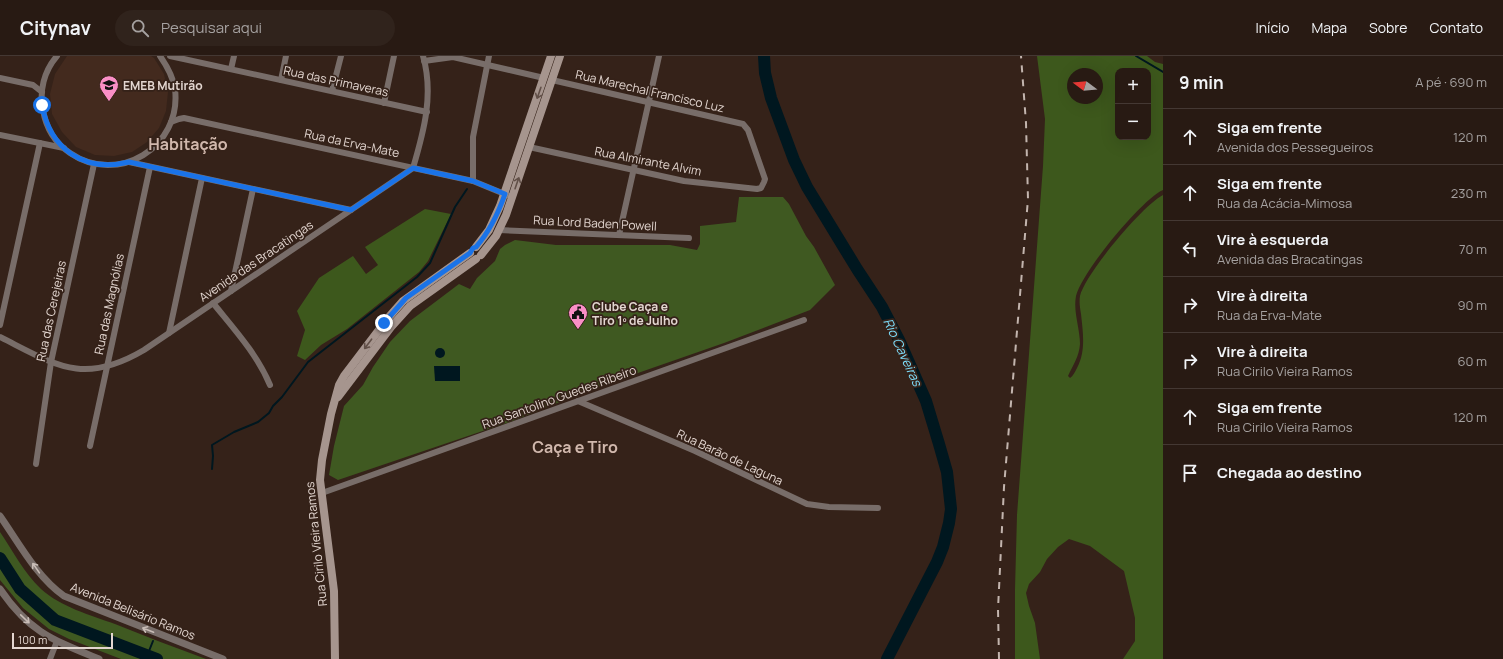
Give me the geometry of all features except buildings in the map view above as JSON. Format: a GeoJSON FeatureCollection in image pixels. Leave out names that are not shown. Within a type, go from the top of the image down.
{"type":"FeatureCollection","features":[{"type":"Feature","properties":{"kind":"main road","name":"Rua Cirilo Vieira Ramos"},"geometry":{"type":"LineString","coordinates":[[476,254],[508,196],[529,147],[548,79],[551,56]]}},
{"type":"Feature","properties":{"kind":"main road","name":"Rua Cirilo Vieira Ramos"},"geometry":{"type":"LineString","coordinates":[[335,659],[334,591],[320,480],[322,460],[334,403],[391,327],[410,306],[476,254],[499,230],[508,196],[548,79],[560,56]]}},
{"type":"Feature","properties":{"kind":"street"},"geometry":{"type":"LineString","coordinates":[[57,56],[48,70],[42,92],[42,105],[46,123],[55,139],[64,148],[78,158],[94,164],[111,165],[129,162],[140,158],[150,151],[162,138],[171,122],[174,109],[175,89],[169,70],[160,56]]}},
{"type":"Feature","properties":{"kind":"street","name":"Rua das Primaveras"},"geometry":{"type":"LineString","coordinates":[[170,56],[427,112]]}},
{"type":"Feature","properties":{"kind":"street"},"geometry":{"type":"LineString","coordinates":[[231,69],[234,56]]}},
{"type":"Feature","properties":{"kind":"street"},"geometry":{"type":"LineString","coordinates":[[281,80],[286,56]]}},
{"type":"Feature","properties":{"kind":"street"},"geometry":{"type":"LineString","coordinates":[[332,92],[341,56]]}},
{"type":"Feature","properties":{"kind":"street"},"geometry":{"type":"LineString","coordinates":[[384,103],[394,56]]}},
{"type":"Feature","properties":{"kind":"street"},"geometry":{"type":"LineString","coordinates":[[473,181],[473,137],[489,56]]}},
{"type":"Feature","properties":{"kind":"street"},"geometry":{"type":"LineString","coordinates":[[619,235],[659,56]]}},
{"type":"Feature","properties":{"kind":"street","name":"Rua Marechal Francisco Luz"},"geometry":{"type":"LineString","coordinates":[[424,59],[453,57],[743,124],[748,130],[765,179],[763,186]]}},
{"type":"Feature","properties":{"kind":"street"},"geometry":{"type":"LineString","coordinates":[[413,168],[424,132],[427,112],[427,87],[424,59]]}},
{"type":"Feature","properties":{"kind":"street"},"geometry":{"type":"LineString","coordinates":[[0,78],[33,85],[42,92]]}},
{"type":"Feature","properties":{"kind":"street"},"geometry":{"type":"LineString","coordinates":[[33,85],[44,81]]}},
{"type":"Feature","properties":{"kind":"street","name":"Rua da Erva-Mate"},"geometry":{"type":"LineString","coordinates":[[174,109],[184,118]]}},
{"type":"Feature","properties":{"kind":"street","name":"Rua da Erva-Mate"},"geometry":{"type":"LineString","coordinates":[[171,122],[184,118],[473,181],[508,196]]}},
{"type":"Feature","properties":{"kind":"street"},"geometry":{"type":"LineString","coordinates":[[0,135],[64,148]]}},
{"type":"Feature","properties":{"kind":"street"},"geometry":{"type":"LineString","coordinates":[[0,325],[40,143]]}},
{"type":"Feature","properties":{"kind":"street","name":"Rua Almirante Alvim"},"geometry":{"type":"LineString","coordinates":[[529,147],[633,171],[695,183],[757,189],[763,186]]}},
{"type":"Feature","properties":{"kind":"street"},"geometry":{"type":"LineString","coordinates":[[129,162],[351,210]]}},
{"type":"Feature","properties":{"kind":"street","name":"Rua das Cerejeiras"},"geometry":{"type":"LineString","coordinates":[[36,464],[51,362],[94,164]]}},
{"type":"Feature","properties":{"kind":"street","name":"Rua das Magnólias"},"geometry":{"type":"LineString","coordinates":[[90,446],[150,167]]}},
{"type":"Feature","properties":{"kind":"street","name":"Avenida das Bracatingas"},"geometry":{"type":"LineString","coordinates":[[0,337],[51,362],[77,369],[107,366],[132,357],[413,168]]}},
{"type":"Feature","properties":{"kind":"street"},"geometry":{"type":"LineString","coordinates":[[169,333],[202,178]]}},
{"type":"Feature","properties":{"kind":"street"},"geometry":{"type":"LineString","coordinates":[[231,291],[253,189]]}},
{"type":"Feature","properties":{"kind":"street","name":"Rua Lord Baden Powell"},"geometry":{"type":"LineString","coordinates":[[499,230],[689,238]]}},
{"type":"Feature","properties":{"kind":"street"},"geometry":{"type":"LineString","coordinates":[[213,303],[261,366],[270,385]]}},
{"type":"Feature","properties":{"kind":"street","name":"Rua Santolino Guedes Ribeiro"},"geometry":{"type":"LineString","coordinates":[[322,494],[804,320]]}},
{"type":"Feature","properties":{"kind":"street","name":"Rua Barão de Laguna"},"geometry":{"type":"LineString","coordinates":[[578,402],[695,451],[807,504],[829,508],[878,508]]}},
{"type":"Feature","properties":{"kind":"street","name":"Avenida Belisário Ramos"},"geometry":{"type":"LineString","coordinates":[[0,516],[41,575],[52,587],[64,596],[223,659]]}},
{"type":"Feature","properties":{"kind":"street"},"geometry":{"type":"LineString","coordinates":[[0,589],[19,614],[31,625],[57,641],[99,659]]}},
{"type":"Feature","properties":{"kind":"street"},"geometry":{"type":"LineString","coordinates":[[50,659],[57,641]]}},
{"type":"Feature","properties":{"kind":"shaded area","name":"EMEB Mutirão"},"geometry":{"type":"Polygon","coordinates":[[[67,56],[151,56],[154,58],[164,74],[168,92],[166,111],[159,128],[147,142],[132,152],[114,156],[95,155],[76,147],[62,132],[52,114],[50,94],[55,74],[67,56]]]}},
{"type":"Feature","properties":{"kind":"green space"},"geometry":{"type":"Polygon","coordinates":[[[1037,56],[1147,56],[1155,62],[1163,64],[1163,190],[1153,196],[1128,221],[1100,255],[1080,285],[1075,302],[1080,344],[1076,361],[1068,376],[1070,378],[1074,374],[1082,355],[1083,335],[1080,296],[1084,286],[1103,257],[1129,226],[1154,201],[1163,195],[1163,659],[1123,659],[1135,641],[1135,618],[1124,571],[1090,546],[1069,539],[1058,547],[1047,559],[1040,572],[1029,584],[1026,593],[1035,623],[1040,659],[1015,659],[1017,515],[1043,166],[1045,119],[1037,56]]]}},
{"type":"Feature","properties":{"kind":"green space","name":"Clube Caça e Tiro 1º de Julho"},"geometry":{"type":"Polygon","coordinates":[[[739,197],[783,197],[789,204],[835,285],[810,310],[724,343],[592,389],[515,420],[338,480],[329,475],[334,446],[344,406],[363,385],[390,342],[410,321],[459,284],[470,289],[477,278],[495,261],[500,249],[505,245],[515,240],[556,245],[670,245],[697,250],[700,244],[700,226],[736,222],[739,197]]]}},
{"type":"Feature","properties":{"kind":"green space"},"geometry":{"type":"Polygon","coordinates":[[[425,209],[451,214],[428,261],[419,272],[347,329],[321,345],[305,360],[297,356],[305,330],[297,311],[319,278],[353,256],[366,274],[378,265],[365,247],[425,209]]]}},
{"type":"Feature","properties":{"kind":"green space"},"geometry":{"type":"Polygon","coordinates":[[[0,532],[29,576],[41,589],[57,601],[86,614],[206,659],[121,659],[69,639],[49,629],[23,608],[0,580],[0,532]]]}},
{"type":"Feature","properties":{"kind":"water"},"geometry":{"type":"Polygon","coordinates":[[[438,348],[442,348],[445,353],[442,358],[438,358],[435,355],[435,351],[438,348]]]}},
{"type":"Feature","properties":{"kind":"water"},"geometry":{"type":"Polygon","coordinates":[[[434,366],[460,366],[460,381],[435,381],[434,366]]]}},
{"type":"Feature","properties":{"kind":"waterway","name":"Rio Caveiras"},"geometry":{"type":"LineString","coordinates":[[764,56],[765,73],[771,98],[794,160],[807,187],[882,307],[899,340],[926,401],[947,472],[951,509],[943,547],[937,562],[887,659]]}},
{"type":"Feature","properties":{"kind":"waterway"},"geometry":{"type":"LineString","coordinates":[[1136,56],[1163,72]]}},
{"type":"Feature","properties":{"kind":"waterway"},"geometry":{"type":"LineString","coordinates":[[212,469],[212,445],[234,432],[258,422],[269,413],[308,362],[417,277],[430,263],[455,207],[467,189]]}},
{"type":"Feature","properties":{"kind":"waterway"},"geometry":{"type":"LineString","coordinates":[[0,558],[20,589],[55,620],[157,659]]}},
{"type":"Feature","properties":{"kind":"waterway"},"geometry":{"type":"LineString","coordinates":[[147,656],[153,641]]}},
{"type":"Feature","properties":{"kind":"railway"},"geometry":{"type":"LineString","coordinates":[[999,659],[998,609],[1004,487],[1028,199],[1026,123],[1021,56]]}},
{"type":"Feature","properties":{"kind":"place","name":"EMEB Mutirão"},"geometry":{"type":"Point","coordinates":[109,102]}},
{"type":"Feature","properties":{"kind":"place","name":"Clube Caça e Tiro 1º de Julho"},"geometry":{"type":"Point","coordinates":[578,330]}},
{"type":"Feature","properties":{"kind":"district","name":"Habitação"},"geometry":{"type":"Point","coordinates":[188,144]}},
{"type":"Feature","properties":{"kind":"district","name":"Caça e Tiro"},"geometry":{"type":"Point","coordinates":[575,447]}},
{"type":"Feature","properties":{"kind":"route"},"geometry":{"type":"LineString","coordinates":[[42,105],[44,117],[55,139],[64,148],[78,158],[94,164],[117,165],[129,162],[351,210],[413,168],[473,181],[505,194],[493,223],[484,238],[476,247],[470,250],[470,253],[406,298],[384,323]]}}]}
